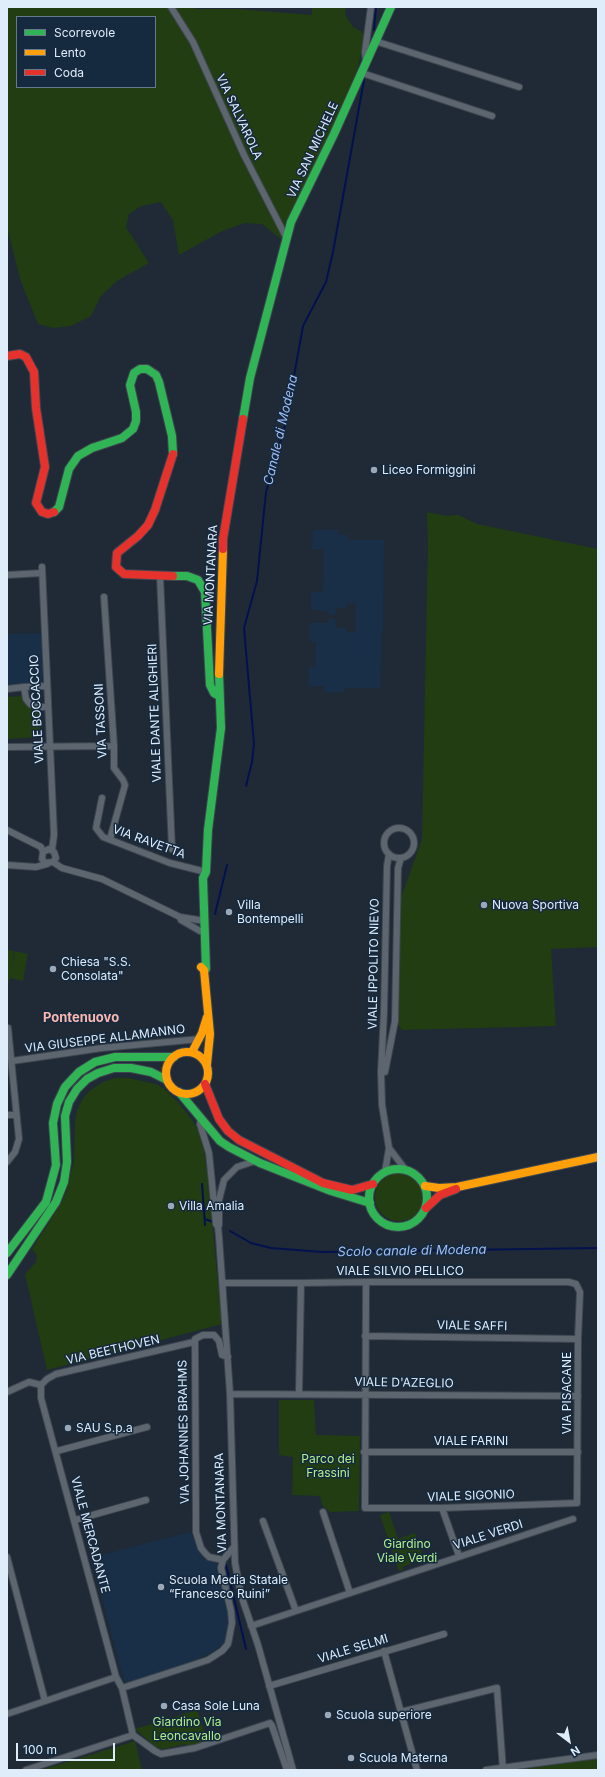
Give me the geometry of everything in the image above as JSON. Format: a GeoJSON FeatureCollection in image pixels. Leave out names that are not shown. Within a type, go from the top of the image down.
{"type":"FeatureCollection","features":[{"type":"Feature","properties":{"kind":"main road","name":"VIA SAN MICHELE"},"geometry":{"type":"LineString","coordinates":[[286,236],[291,222],[362,73],[391,7]]}},
{"type":"Feature","properties":{"kind":"main road","name":"VIA MONTANARA"},"geometry":{"type":"LineString","coordinates":[[207,1064],[210,1034],[209,1010],[204,970],[206,969],[199,877],[206,872],[208,830],[221,734],[219,696],[223,533],[250,378],[286,236]]}},
{"type":"Feature","properties":{"kind":"main road"},"geometry":{"type":"LineString","coordinates":[[7,356],[20,354],[26,357],[34,372],[36,408],[45,467],[36,503],[42,512],[48,514],[54,512],[59,507],[69,469],[78,456],[92,448],[122,438],[133,429],[136,421],[136,412],[130,385],[134,373],[146,369],[156,375],[172,436],[173,455],[155,510],[148,525],[138,536],[117,553],[115,561],[116,567],[124,574],[187,576],[198,580],[202,585],[206,601],[210,685],[214,693],[219,696]]}},
{"type":"Feature","properties":{"kind":"main road","name":"VIA MONTANARA"},"geometry":{"type":"LineString","coordinates":[[203,920],[200,931],[201,968],[204,970]]}},
{"type":"Feature","properties":{"kind":"main road","name":"VIA MONTANARA"},"geometry":{"type":"LineString","coordinates":[[192,1052],[200,1039],[209,1010]]}},
{"type":"Feature","properties":{"kind":"main road"},"geometry":{"type":"LineString","coordinates":[[370,1203],[331,1191],[255,1161],[220,1142],[179,1092],[172,1087],[168,1080],[167,1067],[174,1057],[182,1052],[192,1052],[198,1054],[207,1064],[208,1071],[205,1084],[219,1119],[228,1132],[239,1140],[323,1183],[352,1190],[373,1184]]}},
{"type":"Feature","properties":{"kind":"main road"},"geometry":{"type":"LineString","coordinates":[[7,1254],[46,1202],[56,1165],[53,1123],[56,1104],[65,1087],[79,1072],[95,1062],[115,1057],[174,1057]]}},
{"type":"Feature","properties":{"kind":"main road"},"geometry":{"type":"LineString","coordinates":[[7,1275],[56,1202],[64,1182],[67,1162],[65,1116],[69,1102],[77,1089],[87,1079],[98,1073],[114,1068],[130,1068],[151,1072],[168,1080]]}},
{"type":"Feature","properties":{"kind":"main road"},"geometry":{"type":"LineString","coordinates":[[179,1092],[194,1093],[205,1084]]}},
{"type":"Feature","properties":{"kind":"main road"},"geometry":{"type":"LineString","coordinates":[[425,1186],[439,1188],[457,1187],[598,1157]]}},
{"type":"Feature","properties":{"kind":"main road"},"geometry":{"type":"LineString","coordinates":[[426,1208],[427,1193],[425,1186],[420,1178],[405,1169],[385,1172],[373,1184],[370,1193],[370,1203],[373,1212],[379,1220],[386,1225],[396,1227],[405,1226],[414,1222],[440,1195],[456,1189],[457,1187]]}},
{"type":"Feature","properties":{"kind":"street","name":"VIA SALVAROLA"},"geometry":{"type":"LineString","coordinates":[[172,7],[193,42],[244,155],[286,236]]}},
{"type":"Feature","properties":{"kind":"street","name":"VIA SAN MICHELE"},"geometry":{"type":"LineString","coordinates":[[366,62],[365,52],[371,7]]}},
{"type":"Feature","properties":{"kind":"street"},"geometry":{"type":"LineString","coordinates":[[375,41],[519,87]]}},
{"type":"Feature","properties":{"kind":"street"},"geometry":{"type":"LineString","coordinates":[[362,73],[492,116]]}},
{"type":"Feature","properties":{"kind":"street","name":"VIALE BOCCACCIO"},"geometry":{"type":"LineString","coordinates":[[7,575],[42,570],[54,835],[52,850]]}},
{"type":"Feature","properties":{"kind":"street","name":"VIALE DANTE ALIGHIERI"},"geometry":{"type":"LineString","coordinates":[[160,576],[172,849]]}},
{"type":"Feature","properties":{"kind":"street","name":"VIA TASSONI"},"geometry":{"type":"LineString","coordinates":[[104,598],[114,746],[114,768],[125,785],[110,839]]}},
{"type":"Feature","properties":{"kind":"street"},"geometry":{"type":"LineString","coordinates":[[7,688],[47,686]]}},
{"type":"Feature","properties":{"kind":"street"},"geometry":{"type":"LineString","coordinates":[[24,687],[26,699],[30,704],[37,707],[48,708]]}},
{"type":"Feature","properties":{"kind":"street"},"geometry":{"type":"LineString","coordinates":[[7,747],[114,746]]}},
{"type":"Feature","properties":{"kind":"street","name":"VIA RAVETTA"},"geometry":{"type":"LineString","coordinates":[[102,798],[96,828],[103,837],[170,863],[206,872]]}},
{"type":"Feature","properties":{"kind":"street"},"geometry":{"type":"LineString","coordinates":[[403,829],[411,834],[414,845],[412,852],[402,858],[389,854],[385,846],[386,836],[393,830],[403,829]]}},
{"type":"Feature","properties":{"kind":"street"},"geometry":{"type":"LineString","coordinates":[[7,830],[41,846],[43,852],[42,859],[50,863],[62,868],[102,879],[180,917],[203,920]]}},
{"type":"Feature","properties":{"kind":"street"},"geometry":{"type":"LineString","coordinates":[[7,865],[36,867],[50,863],[56,856],[52,850],[46,850],[43,852]]}},
{"type":"Feature","properties":{"kind":"street","name":"VIALE IPPOLITO NIEVO"},"geometry":{"type":"LineString","coordinates":[[385,1172],[389,1148],[382,1105],[382,1074],[387,866],[389,854]]}},
{"type":"Feature","properties":{"kind":"street","name":"VIALE IPPOLITO NIEVO"},"geometry":{"type":"LineString","coordinates":[[382,1074],[384,1073],[395,1021],[398,868],[402,858]]}},
{"type":"Feature","properties":{"kind":"street"},"geometry":{"type":"LineString","coordinates":[[180,917],[180,920],[200,931]]}},
{"type":"Feature","properties":{"kind":"street"},"geometry":{"type":"LineString","coordinates":[[7,1162],[15,1152],[19,1139],[8,1028]]}},
{"type":"Feature","properties":{"kind":"street","name":"VIA GIUSEPPE ALLAMANNO"},"geometry":{"type":"LineString","coordinates":[[12,1061],[102,1048],[200,1039]]}},
{"type":"Feature","properties":{"kind":"street"},"geometry":{"type":"LineString","coordinates":[[7,1114],[16,1115]]}},
{"type":"Feature","properties":{"kind":"street","name":"VIA MONTANARA"},"geometry":{"type":"LineString","coordinates":[[201,1118],[200,1124],[209,1153],[223,1283],[230,1394],[233,1548],[241,1595],[293,1770]]}},
{"type":"Feature","properties":{"kind":"street","name":"VIALE IPPOLITO NIEVO"},"geometry":{"type":"LineString","coordinates":[[389,1148],[405,1169]]}},
{"type":"Feature","properties":{"kind":"street","name":"VIA MONTANARA"},"geometry":{"type":"LineString","coordinates":[[218,1227],[220,1224],[220,1192],[224,1180],[237,1167],[255,1161]]}},
{"type":"Feature","properties":{"kind":"street"},"geometry":{"type":"LineString","coordinates":[[364,1452],[366,1282]]}},
{"type":"Feature","properties":{"kind":"street","name":"VIALE SILVIO PELLICO"},"geometry":{"type":"LineString","coordinates":[[223,1283],[569,1282],[576,1284]]}},
{"type":"Feature","properties":{"kind":"street"},"geometry":{"type":"LineString","coordinates":[[299,1393],[301,1283]]}},
{"type":"Feature","properties":{"kind":"street","name":"VIA PISACANE"},"geometry":{"type":"LineString","coordinates":[[576,1284],[580,1292],[578,1339],[577,1503]]}},
{"type":"Feature","properties":{"kind":"street"},"geometry":{"type":"LineString","coordinates":[[194,1342],[195,1339],[200,1336],[214,1335],[219,1341],[222,1355],[228,1358]]}},
{"type":"Feature","properties":{"kind":"street","name":"VIALE SAFFI"},"geometry":{"type":"LineString","coordinates":[[365,1336],[578,1339]]}},
{"type":"Feature","properties":{"kind":"street","name":"VIA BEETHOVEN"},"geometry":{"type":"LineString","coordinates":[[41,1385],[47,1379],[56,1374],[194,1342]]}},
{"type":"Feature","properties":{"kind":"street","name":"VIA JOHANNES BRAHMS"},"geometry":{"type":"LineString","coordinates":[[194,1342],[196,1532],[204,1554],[209,1557],[223,1560]]}},
{"type":"Feature","properties":{"kind":"street"},"geometry":{"type":"LineString","coordinates":[[7,1392],[29,1382],[41,1385]]}},
{"type":"Feature","properties":{"kind":"street","name":"VIALE MERCADANTE"},"geometry":{"type":"LineString","coordinates":[[41,1385],[41,1398],[57,1452],[116,1677],[122,1688],[133,1735]]}},
{"type":"Feature","properties":{"kind":"street","name":"VIALE D'AZEGLIO"},"geometry":{"type":"LineString","coordinates":[[230,1394],[299,1393],[578,1396]]}},
{"type":"Feature","properties":{"kind":"street"},"geometry":{"type":"LineString","coordinates":[[57,1452],[147,1428]]}},
{"type":"Feature","properties":{"kind":"street","name":"VIALE FARINI"},"geometry":{"type":"LineString","coordinates":[[364,1452],[578,1452]]}},
{"type":"Feature","properties":{"kind":"street","name":"VIALE SIGONIO"},"geometry":{"type":"LineString","coordinates":[[364,1452],[365,1508],[442,1508],[577,1503]]}},
{"type":"Feature","properties":{"kind":"street"},"geometry":{"type":"LineString","coordinates":[[75,1520],[146,1500]]}},
{"type":"Feature","properties":{"kind":"street"},"geometry":{"type":"LineString","coordinates":[[442,1508],[459,1556]]}},
{"type":"Feature","properties":{"kind":"street"},"geometry":{"type":"LineString","coordinates":[[323,1512],[350,1593]]}},
{"type":"Feature","properties":{"kind":"street","name":"VIALE VERDI"},"geometry":{"type":"LineString","coordinates":[[251,1626],[573,1519]]}},
{"type":"Feature","properties":{"kind":"street"},"geometry":{"type":"LineString","coordinates":[[263,1520],[296,1611]]}},
{"type":"Feature","properties":{"kind":"street"},"geometry":{"type":"LineString","coordinates":[[122,1688],[208,1660],[222,1651],[228,1644],[232,1623],[220,1568],[223,1560],[233,1548]]}},
{"type":"Feature","properties":{"kind":"street"},"geometry":{"type":"LineString","coordinates":[[7,1557],[45,1701]]}},
{"type":"Feature","properties":{"kind":"street","name":"VIALE SELMI"},"geometry":{"type":"LineString","coordinates":[[269,1686],[384,1650],[444,1634]]}},
{"type":"Feature","properties":{"kind":"street"},"geometry":{"type":"LineString","coordinates":[[384,1650],[417,1770]]}},
{"type":"Feature","properties":{"kind":"street"},"geometry":{"type":"LineString","coordinates":[[7,1714],[116,1677]]}},
{"type":"Feature","properties":{"kind":"street"},"geometry":{"type":"LineString","coordinates":[[401,1712],[497,1688],[503,1769]]}},
{"type":"Feature","properties":{"kind":"street"},"geometry":{"type":"LineString","coordinates":[[26,1770],[133,1735],[161,1754],[195,1748],[270,1724],[287,1770]]}},
{"type":"Feature","properties":{"kind":"street"},"geometry":{"type":"LineString","coordinates":[[486,1770],[503,1769],[598,1755]]}},
{"type":"Feature","properties":{"kind":"shaded area"},"geometry":{"type":"Polygon","coordinates":[[[313,530],[338,530],[338,535],[348,535],[348,540],[384,540],[383,633],[380,688],[345,688],[344,692],[324,692],[324,686],[308,686],[309,667],[315,667],[316,642],[310,641],[310,623],[328,623],[328,619],[335,619],[336,628],[346,628],[346,632],[356,632],[356,604],[347,603],[346,608],[336,608],[335,615],[329,615],[328,611],[311,610],[311,592],[323,592],[324,549],[312,549],[313,530]]]}},
{"type":"Feature","properties":{"kind":"shaded area"},"geometry":{"type":"Polygon","coordinates":[[[42,633],[43,684],[7,686],[7,634],[42,633]]]}},
{"type":"Feature","properties":{"kind":"shaded area","name":"Scuola Media Statale “Francesco Ruini”"},"geometry":{"type":"Polygon","coordinates":[[[190,1532],[203,1559],[218,1564],[229,1623],[226,1641],[214,1651],[195,1660],[130,1683],[124,1681],[93,1564],[102,1561],[101,1555],[190,1532]]]}},
{"type":"Feature","properties":{"kind":"green space"},"geometry":{"type":"Polygon","coordinates":[[[7,7],[193,7],[195,9],[237,9],[312,15],[312,7],[346,7],[345,13],[347,18],[353,27],[361,31],[365,38],[355,78],[334,127],[289,217],[281,239],[262,224],[245,223],[222,231],[179,255],[173,220],[161,202],[141,206],[129,214],[126,227],[149,263],[117,281],[101,296],[91,316],[71,326],[53,328],[38,324],[20,279],[7,227],[7,7]]]}},
{"type":"Feature","properties":{"kind":"green space"},"geometry":{"type":"Polygon","coordinates":[[[427,512],[447,516],[458,515],[477,524],[598,549],[598,947],[551,949],[556,1026],[402,1030],[392,1017],[394,917],[422,839],[428,544],[427,512]]]}},
{"type":"Feature","properties":{"kind":"green space"},"geometry":{"type":"Polygon","coordinates":[[[22,696],[24,702],[28,706],[38,710],[41,737],[7,739],[7,697],[22,696]]]}},
{"type":"Feature","properties":{"kind":"green space"},"geometry":{"type":"Polygon","coordinates":[[[7,950],[14,951],[11,972],[15,951],[28,954],[23,981],[10,978],[7,984],[7,950]]]}},
{"type":"Feature","properties":{"kind":"green space"},"geometry":{"type":"Polygon","coordinates":[[[115,1078],[128,1078],[156,1084],[163,1088],[178,1102],[195,1124],[200,1135],[207,1172],[222,1324],[47,1370],[25,1274],[36,1262],[37,1256],[32,1249],[61,1203],[67,1190],[74,1161],[75,1122],[77,1111],[82,1100],[89,1091],[103,1082],[115,1078]]]}},
{"type":"Feature","properties":{"kind":"green space"},"geometry":{"type":"Polygon","coordinates":[[[399,1173],[408,1175],[416,1180],[421,1188],[423,1197],[421,1206],[416,1214],[408,1219],[399,1221],[390,1219],[382,1214],[377,1206],[375,1197],[377,1188],[382,1180],[390,1175],[399,1173]]]}},
{"type":"Feature","properties":{"kind":"green space","name":"Parco dei Frassini"},"geometry":{"type":"Polygon","coordinates":[[[279,1400],[314,1400],[316,1435],[360,1436],[359,1511],[330,1512],[322,1505],[320,1496],[292,1495],[293,1457],[279,1455],[279,1400]]]}},
{"type":"Feature","properties":{"kind":"green space","name":"Giardino Viale Verdi"},"geometry":{"type":"Polygon","coordinates":[[[389,1512],[398,1539],[415,1533],[424,1559],[402,1567],[403,1570],[399,1571],[380,1515],[389,1512]]]}},
{"type":"Feature","properties":{"kind":"green space","name":"Giardino Via Leoncavallo"},"geometry":{"type":"Polygon","coordinates":[[[197,1710],[208,1741],[188,1747],[185,1744],[164,1749],[157,1748],[135,1729],[197,1710]]]}},
{"type":"Feature","properties":{"kind":"green space"},"geometry":{"type":"Polygon","coordinates":[[[135,1741],[142,1770],[41,1770],[135,1741]]]}},
{"type":"Feature","properties":{"kind":"green space"},"geometry":{"type":"Polygon","coordinates":[[[598,1758],[598,1770],[519,1770],[598,1758]]]}},
{"type":"Feature","properties":{"kind":"waterway","name":"Canale di Modena"},"geometry":{"type":"LineString","coordinates":[[374,30],[376,7]]}},
{"type":"Feature","properties":{"kind":"waterway","name":"Canale di Modena"},"geometry":{"type":"LineString","coordinates":[[246,786],[252,762],[254,744],[244,628],[257,581],[266,492],[285,426],[303,326],[326,282],[333,252],[364,80]]}},
{"type":"Feature","properties":{"kind":"waterway","name":"Canale di Modena"},"geometry":{"type":"LineString","coordinates":[[215,914],[227,865]]}},
{"type":"Feature","properties":{"kind":"waterway","name":"Canale di Modena"},"geometry":{"type":"LineString","coordinates":[[202,1184],[205,1225]]}},
{"type":"Feature","properties":{"kind":"waterway","name":"Canale di Modena"},"geometry":{"type":"LineString","coordinates":[[205,1219],[213,1222]]}},
{"type":"Feature","properties":{"kind":"waterway","name":"Scolo canale di Modena"},"geometry":{"type":"LineString","coordinates":[[230,1231],[251,1243],[271,1248],[322,1252],[598,1248]]}},
{"type":"Feature","properties":{"kind":"waterway"},"geometry":{"type":"LineString","coordinates":[[226,1565],[246,1649]]}},
{"type":"Feature","properties":{"kind":"traffic: fast"},"geometry":{"type":"LineString","coordinates":[[243,419],[250,378],[291,222],[334,134],[391,7]]}},
{"type":"Feature","properties":{"kind":"traffic: fast"},"geometry":{"type":"LineString","coordinates":[[54,512],[59,507],[69,469],[78,456],[92,448],[122,438],[133,429],[136,421],[136,412],[130,385],[134,373],[140,369],[147,369],[156,375],[159,382],[172,436],[173,454]]}},
{"type":"Feature","properties":{"kind":"traffic: fast"},"geometry":{"type":"LineString","coordinates":[[173,576],[187,576],[198,580],[205,592],[210,685],[214,693],[219,696]]}},
{"type":"Feature","properties":{"kind":"traffic: fast"},"geometry":{"type":"LineString","coordinates":[[204,970],[206,969],[203,878],[206,872],[208,830],[221,728],[219,674]]}},
{"type":"Feature","properties":{"kind":"traffic: fast"},"geometry":{"type":"LineString","coordinates":[[7,1253],[46,1202],[56,1165],[53,1123],[57,1104],[65,1087],[79,1072],[95,1062],[115,1057],[174,1057]]}},
{"type":"Feature","properties":{"kind":"traffic: fast"},"geometry":{"type":"LineString","coordinates":[[7,1275],[56,1202],[64,1182],[67,1162],[65,1116],[69,1102],[77,1089],[87,1079],[98,1073],[114,1068],[131,1068],[151,1072],[167,1080]]}},
{"type":"Feature","properties":{"kind":"traffic: fast"},"geometry":{"type":"LineString","coordinates":[[179,1092],[220,1141],[229,1147],[260,1163],[331,1191],[370,1203]]}},
{"type":"Feature","properties":{"kind":"traffic: fast"},"geometry":{"type":"LineString","coordinates":[[398,1169],[409,1171],[422,1182],[425,1187],[427,1198],[425,1209],[414,1222],[409,1225],[398,1227],[387,1225],[374,1214],[371,1209],[369,1198],[371,1187],[382,1174],[387,1171],[398,1169]]}},
{"type":"Feature","properties":{"kind":"traffic: slow"},"geometry":{"type":"LineString","coordinates":[[219,674],[223,549]]}},
{"type":"Feature","properties":{"kind":"traffic: slow"},"geometry":{"type":"LineString","coordinates":[[201,967],[204,970],[210,1034],[207,1064]]}},
{"type":"Feature","properties":{"kind":"traffic: slow"},"geometry":{"type":"LineString","coordinates":[[192,1052],[202,1033],[207,1017]]}},
{"type":"Feature","properties":{"kind":"traffic: slow"},"geometry":{"type":"LineString","coordinates":[[183,1052],[191,1052],[202,1058],[208,1069],[208,1073],[208,1077],[202,1088],[191,1094],[183,1094],[172,1088],[166,1077],[166,1069],[172,1058],[183,1052]]}},
{"type":"Feature","properties":{"kind":"traffic: slow"},"geometry":{"type":"LineString","coordinates":[[425,1186],[439,1188],[457,1187],[598,1157]]}},
{"type":"Feature","properties":{"kind":"traffic: jam"},"geometry":{"type":"LineString","coordinates":[[7,356],[20,354],[26,357],[34,372],[36,408],[45,467],[36,503],[42,512],[48,514],[54,512]]}},
{"type":"Feature","properties":{"kind":"traffic: jam"},"geometry":{"type":"LineString","coordinates":[[223,549],[223,539],[243,419]]}},
{"type":"Feature","properties":{"kind":"traffic: jam"},"geometry":{"type":"LineString","coordinates":[[173,454],[155,510],[148,525],[138,536],[117,553],[116,567],[124,574],[173,576]]}},
{"type":"Feature","properties":{"kind":"traffic: jam"},"geometry":{"type":"LineString","coordinates":[[205,1084],[219,1119],[228,1131],[239,1140],[323,1183],[352,1190],[373,1184]]}},
{"type":"Feature","properties":{"kind":"traffic: jam"},"geometry":{"type":"LineString","coordinates":[[426,1208],[440,1195],[456,1189]]}},
{"type":"Feature","properties":{"kind":"place","name":"Liceo Formiggini"},"geometry":{"type":"Point","coordinates":[374,470]}},
{"type":"Feature","properties":{"kind":"place","name":"Nuova Sportiva"},"geometry":{"type":"Point","coordinates":[484,905]}},
{"type":"Feature","properties":{"kind":"place","name":"Villa Bontempelli"},"geometry":{"type":"Point","coordinates":[229,912]}},
{"type":"Feature","properties":{"kind":"place","name":"Chiesa \"S.S. Consolata\""},"geometry":{"type":"Point","coordinates":[53,969]}},
{"type":"Feature","properties":{"kind":"place","name":"Villa Amalia"},"geometry":{"type":"Point","coordinates":[171,1206]}},
{"type":"Feature","properties":{"kind":"place","name":"SAU S.p.a"},"geometry":{"type":"Point","coordinates":[68,1428]}},
{"type":"Feature","properties":{"kind":"place","name":"Scuola Media Statale “Francesco Ruini”"},"geometry":{"type":"Point","coordinates":[161,1587]}},
{"type":"Feature","properties":{"kind":"place","name":"Casa Sole Luna"},"geometry":{"type":"Point","coordinates":[164,1706]}},
{"type":"Feature","properties":{"kind":"place","name":"Scuola superiore"},"geometry":{"type":"Point","coordinates":[328,1715]}},
{"type":"Feature","properties":{"kind":"place","name":"Scuola Materna"},"geometry":{"type":"Point","coordinates":[351,1758]}},
{"type":"Feature","properties":{"kind":"district","name":"Pontenuovo"},"geometry":{"type":"Point","coordinates":[81,1018]}}]}
